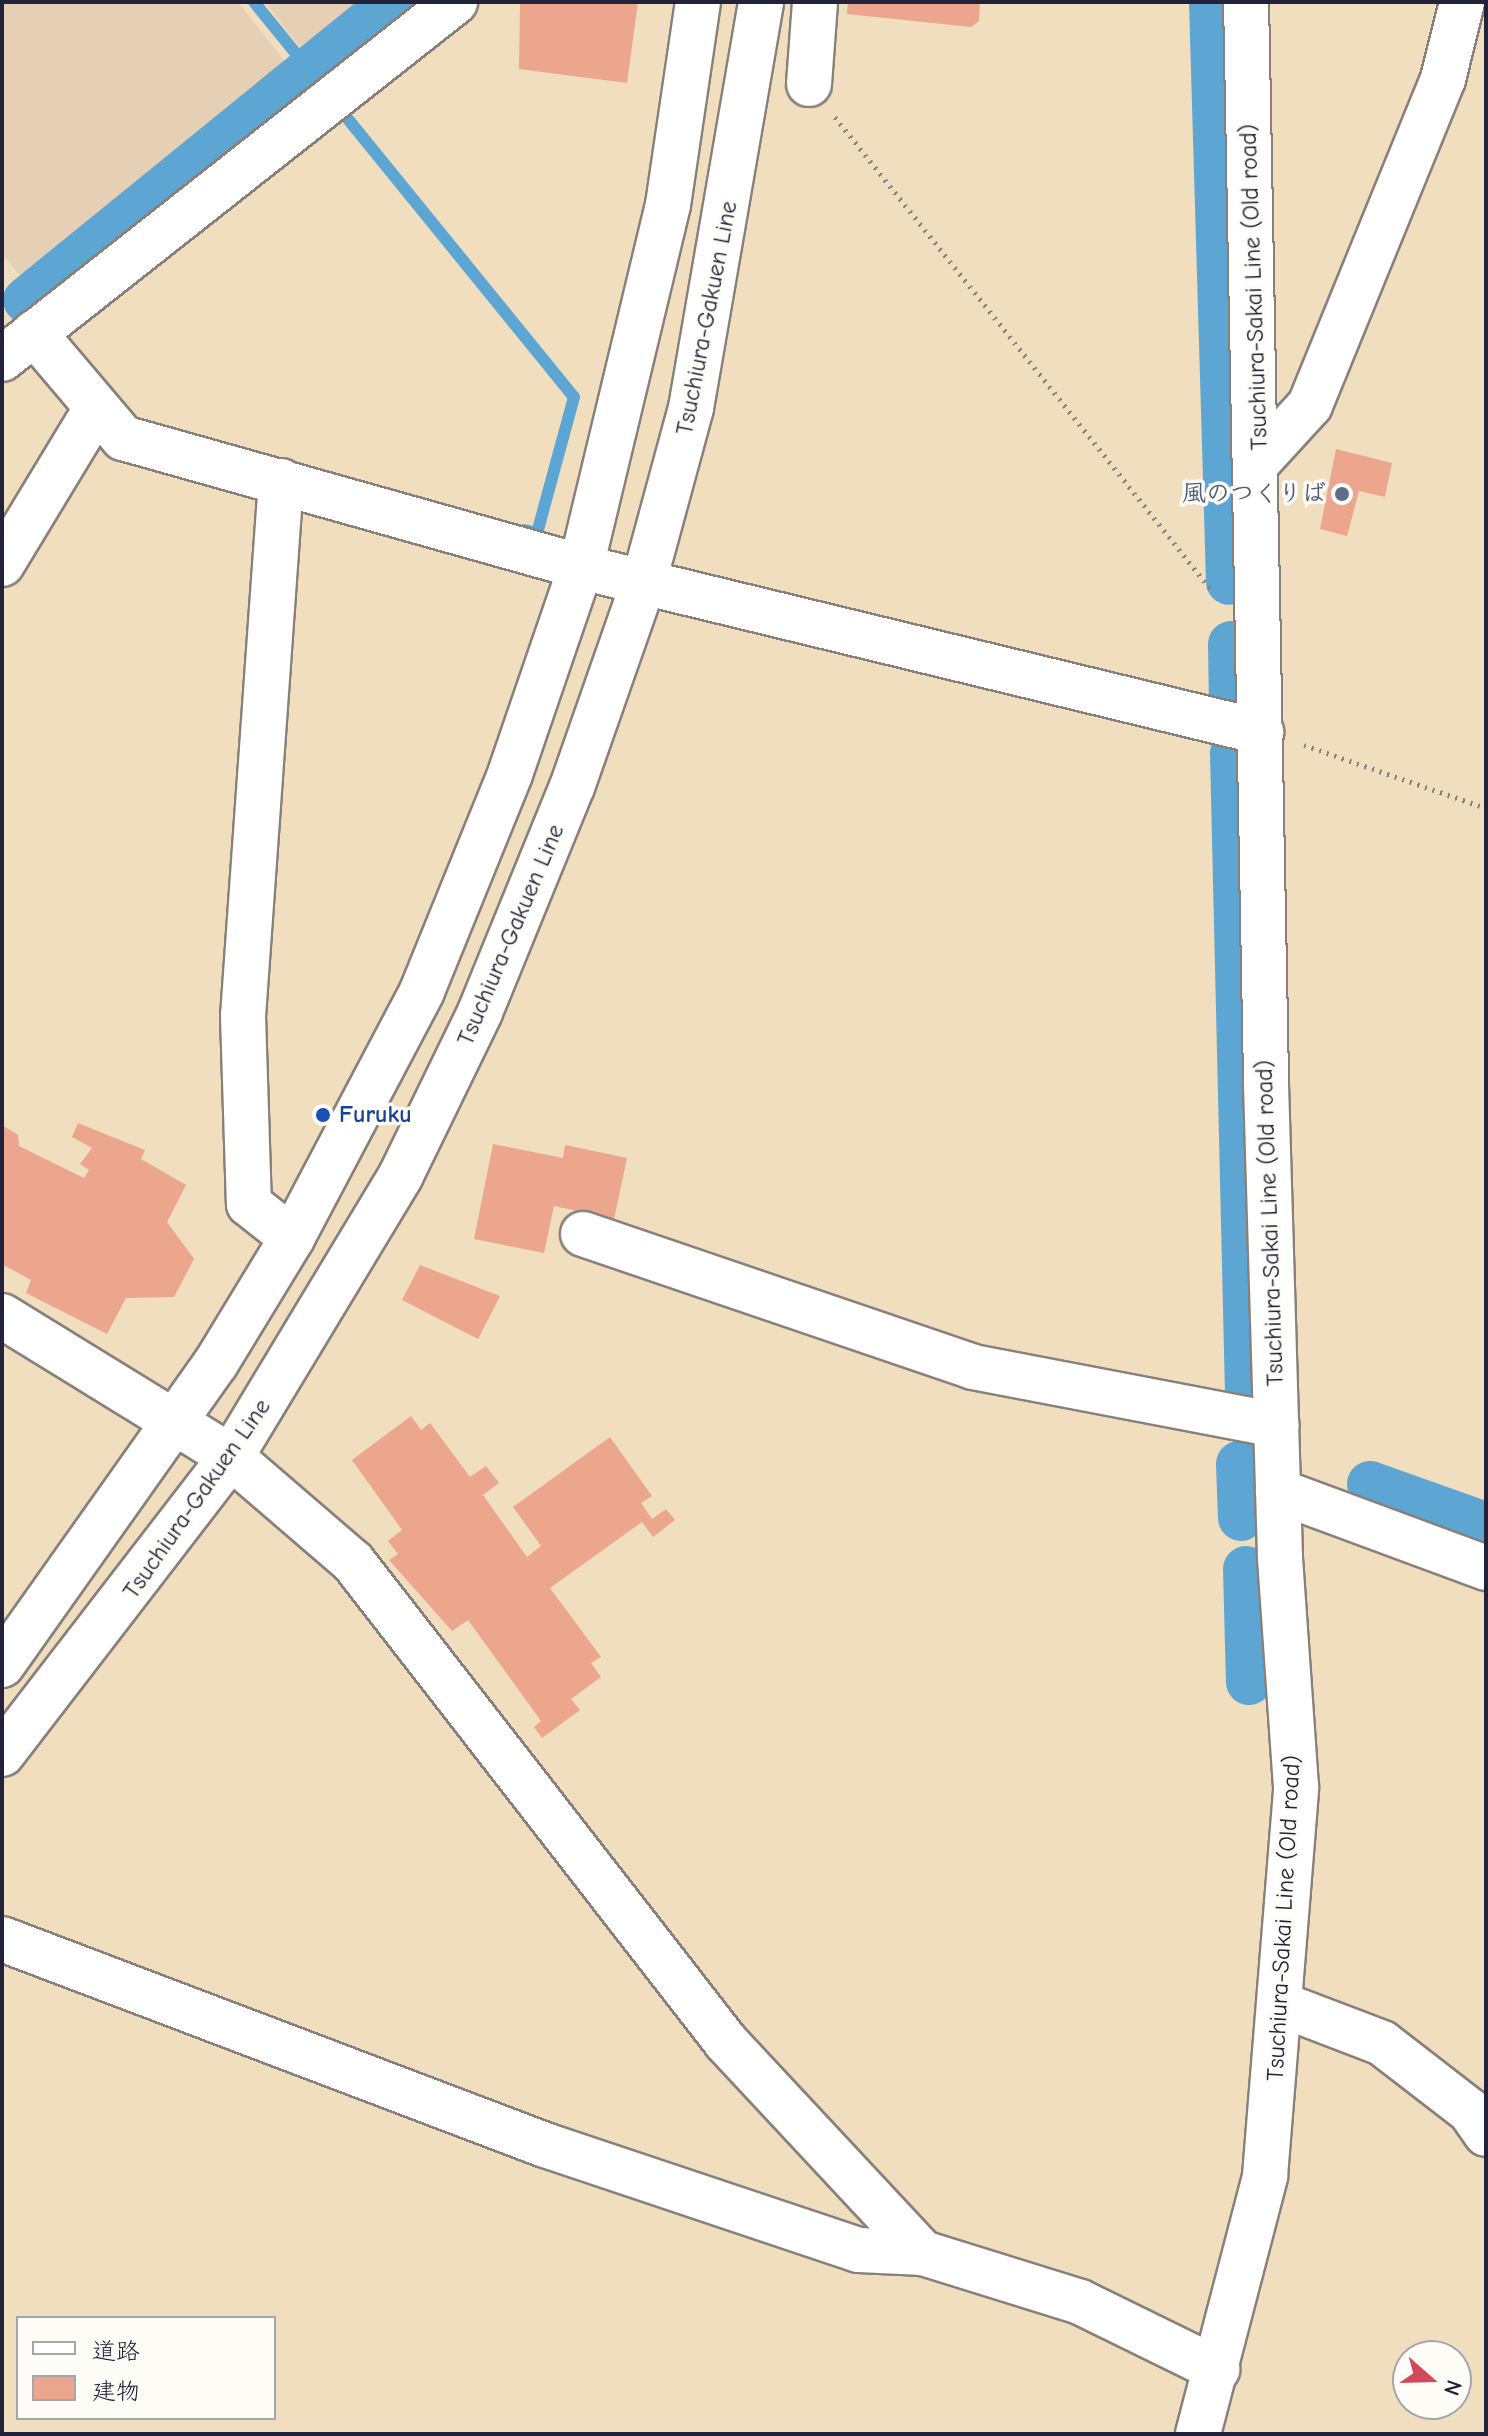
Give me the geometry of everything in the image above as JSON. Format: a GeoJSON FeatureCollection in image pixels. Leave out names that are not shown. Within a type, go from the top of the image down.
{"type":"FeatureCollection","features":[{"type":"Feature","properties":{"kind":"street"},"geometry":{"type":"LineString","coordinates":[[455,2],[18,346],[123,438],[581,567],[1261,732]]}},
{"type":"Feature","properties":{"kind":"street"},"geometry":{"type":"LineString","coordinates":[[2,1665],[178,1424],[292,1238],[422,991],[510,774],[581,567],[668,205],[698,2]]}},
{"type":"Feature","properties":{"kind":"street","name":"Tsuchiura-Gakuen Line"},"geometry":{"type":"LineString","coordinates":[[2,1754],[231,1457],[442,1094],[528,900],[644,581],[691,408],[761,2]]}},
{"type":"Feature","properties":{"kind":"street"},"geometry":{"type":"LineString","coordinates":[[809,84],[815,2]]}},
{"type":"Feature","properties":{"kind":"street","name":"Tsuchiura-Sakai Line (Old road)"},"geometry":{"type":"LineString","coordinates":[[1198,2434],[1265,2176],[1296,1787],[1276,1425],[1246,2]]}},
{"type":"Feature","properties":{"kind":"street"},"geometry":{"type":"LineString","coordinates":[[1258,462],[1310,405],[1443,79],[1462,2]]}},
{"type":"Feature","properties":{"kind":"street"},"geometry":{"type":"LineString","coordinates":[[2,564],[94,412]]}},
{"type":"Feature","properties":{"kind":"street"},"geometry":{"type":"LineString","coordinates":[[281,481],[243,1016],[249,1204],[292,1238]]}},
{"type":"Feature","properties":{"kind":"street"},"geometry":{"type":"LineString","coordinates":[[583,1234],[973,1367],[1276,1425]]}},
{"type":"Feature","properties":{"kind":"street"},"geometry":{"type":"LineString","coordinates":[[2,1316],[231,1457],[353,1562],[726,2042],[923,2253]]}},
{"type":"Feature","properties":{"kind":"street"},"geometry":{"type":"LineString","coordinates":[[1278,1491],[1486,1568]]}},
{"type":"Feature","properties":{"kind":"street"},"geometry":{"type":"LineString","coordinates":[[2,1939],[545,2145],[859,2250],[923,2253],[1080,2302],[1217,2369]]}},
{"type":"Feature","properties":{"kind":"street"},"geometry":{"type":"LineString","coordinates":[[1280,2004],[1382,2043],[1470,2111],[1486,2134]]}},
{"type":"Feature","properties":{"kind":"path"},"geometry":{"type":"LineString","coordinates":[[809,84],[1220,602],[1261,626]]}},
{"type":"Feature","properties":{"kind":"path"},"geometry":{"type":"LineString","coordinates":[[1261,732],[1486,808]]}},
{"type":"Feature","properties":{"kind":"shaded area"},"geometry":{"type":"Polygon","coordinates":[[[2,2],[238,2],[286,63],[22,278],[2,253],[2,2]]]}},
{"type":"Feature","properties":{"kind":"shaded area"},"geometry":{"type":"Polygon","coordinates":[[[265,2],[368,2],[306,55],[265,2]]]}},
{"type":"Feature","properties":{"kind":"building"},"geometry":{"type":"Polygon","coordinates":[[[638,2],[627,83],[519,69],[520,3],[638,2]]]}},
{"type":"Feature","properties":{"kind":"building"},"geometry":{"type":"Polygon","coordinates":[[[848,2],[980,2],[979,21],[971,27],[847,14],[848,2]]]}},
{"type":"Feature","properties":{"kind":"building","name":"風のつくりば"},"geometry":{"type":"Polygon","coordinates":[[[1336,449],[1392,463],[1385,497],[1359,491],[1347,536],[1320,529],[1336,449]]]}},
{"type":"Feature","properties":{"kind":"building"},"geometry":{"type":"Polygon","coordinates":[[[78,1123],[145,1150],[141,1159],[186,1185],[167,1222],[194,1259],[174,1297],[126,1298],[107,1334],[26,1293],[31,1280],[2,1264],[2,1125],[18,1135],[19,1146],[84,1178],[89,1170],[80,1164],[92,1148],[72,1137],[78,1123]]]}},
{"type":"Feature","properties":{"kind":"building"},"geometry":{"type":"Polygon","coordinates":[[[493,1144],[563,1158],[565,1145],[627,1158],[614,1219],[554,1206],[544,1253],[474,1239],[493,1144]]]}},
{"type":"Feature","properties":{"kind":"building"},"geometry":{"type":"Polygon","coordinates":[[[420,1265],[500,1296],[478,1339],[402,1300],[420,1265]]]}},
{"type":"Feature","properties":{"kind":"building"},"geometry":{"type":"Polygon","coordinates":[[[411,1416],[421,1430],[430,1423],[470,1477],[486,1466],[499,1483],[483,1495],[527,1557],[541,1546],[513,1507],[610,1437],[652,1496],[641,1503],[652,1519],[666,1509],[675,1520],[653,1537],[642,1522],[550,1588],[601,1657],[591,1663],[601,1677],[571,1699],[580,1710],[542,1738],[534,1727],[541,1721],[468,1620],[452,1631],[389,1560],[398,1554],[388,1541],[402,1530],[352,1460],[411,1416]]]}},
{"type":"Feature","properties":{"kind":"waterway"},"geometry":{"type":"LineString","coordinates":[[254,2],[310,71]]}},
{"type":"Feature","properties":{"kind":"waterway"},"geometry":{"type":"LineString","coordinates":[[26,300],[393,2]]}},
{"type":"Feature","properties":{"kind":"waterway"},"geometry":{"type":"LineString","coordinates":[[1212,2],[1229,582]]}},
{"type":"Feature","properties":{"kind":"waterway"},"geometry":{"type":"LineString","coordinates":[[343,113],[574,397],[537,533],[524,530]]}},
{"type":"Feature","properties":{"kind":"waterway"},"geometry":{"type":"LineString","coordinates":[[1231,644],[1232,709]]}},
{"type":"Feature","properties":{"kind":"waterway"},"geometry":{"type":"LineString","coordinates":[[1233,753],[1248,1396]]}},
{"type":"Feature","properties":{"kind":"waterway"},"geometry":{"type":"LineString","coordinates":[[1239,1464],[1241,1518]]}},
{"type":"Feature","properties":{"kind":"waterway"},"geometry":{"type":"LineString","coordinates":[[1370,1484],[1486,1525]]}},
{"type":"Feature","properties":{"kind":"waterway"},"geometry":{"type":"LineString","coordinates":[[1246,1569],[1249,1682]]}},
{"type":"Feature","properties":{"kind":"place","name":"風のつくりば"},"geometry":{"type":"Point","coordinates":[1342,494]}},
{"type":"Feature","properties":{"kind":"place","name":"Furuku"},"geometry":{"type":"Point","coordinates":[323,1115]}}]}
